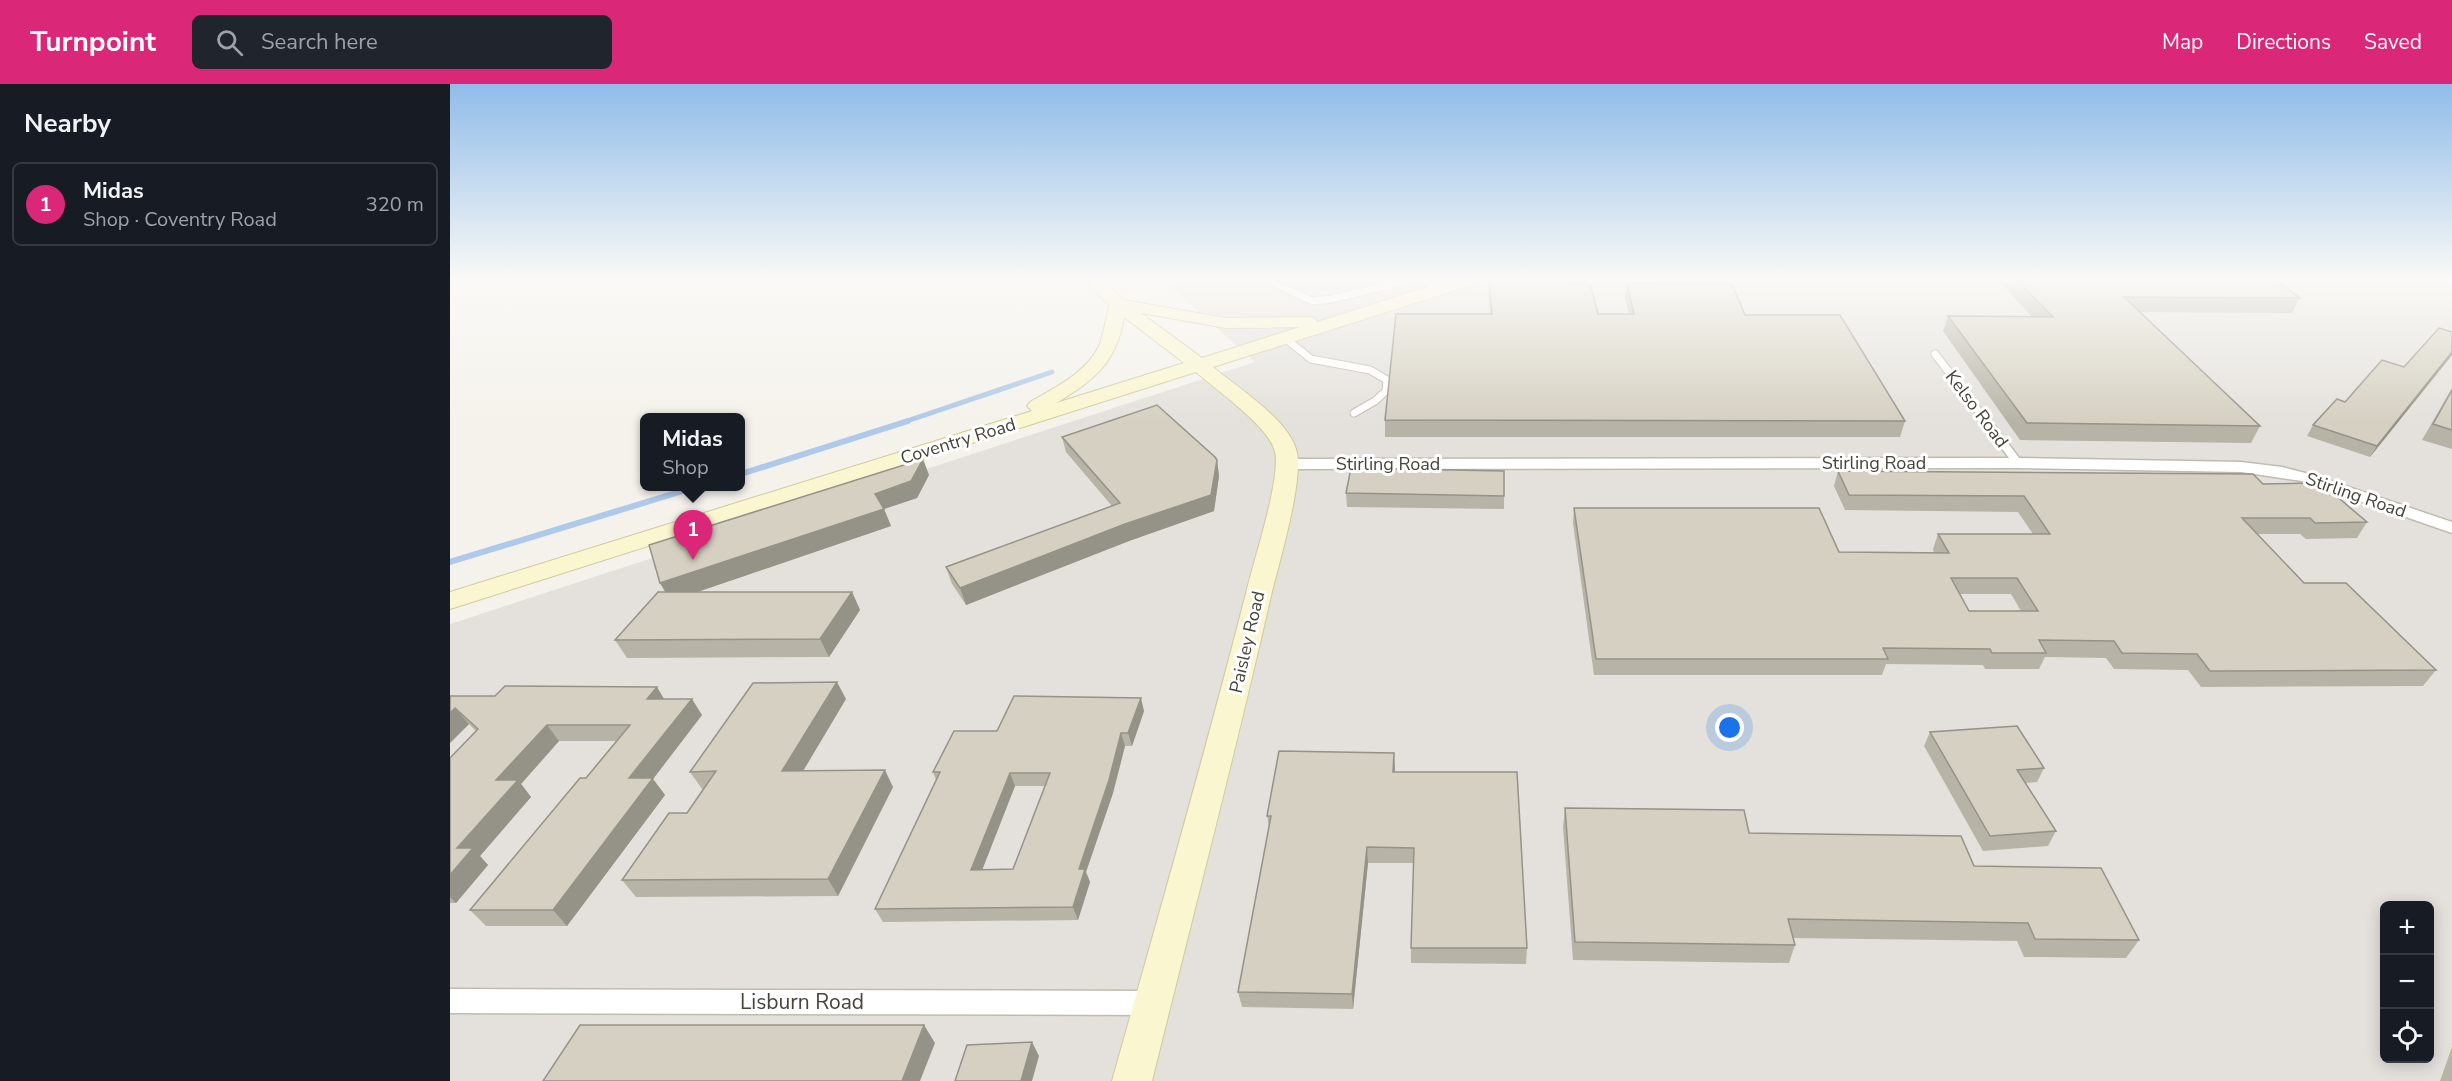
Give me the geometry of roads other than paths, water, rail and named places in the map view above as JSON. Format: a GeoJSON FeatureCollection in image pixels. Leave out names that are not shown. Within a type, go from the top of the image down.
{"type":"FeatureCollection","features":[{"type":"Feature","properties":{"kind":"main road"},"geometry":{"type":"LineString","coordinates":[[987,432],[1064,391],[1084,377],[1107,348],[1112,328]]}},
{"type":"Feature","properties":{"kind":"main road","name":"Paisley Road"},"geometry":{"type":"LineString","coordinates":[[1132,1081],[1237,683],[1281,501],[1287,464],[1286,451],[1276,430],[1200,366],[1149,328]]}},
{"type":"Feature","properties":{"kind":"main road","name":"Coventry Road"},"geometry":{"type":"LineString","coordinates":[[450,601],[1324,328]]}},
{"type":"Feature","properties":{"kind":"street","name":"Stirling Road"},"geometry":{"type":"LineString","coordinates":[[1287,464],[2018,464],[2241,467],[2282,472],[2307,478],[2452,528]]}},
{"type":"Feature","properties":{"kind":"street","name":"Lisburn Road"},"geometry":{"type":"LineString","coordinates":[[450,1001],[1153,1003]]}},
{"type":"Feature","properties":{"kind":"lane"},"geometry":{"type":"LineString","coordinates":[[1286,339],[1310,359],[1329,364],[1359,367],[1384,376],[1388,385],[1386,391],[1354,414]]}},
{"type":"Feature","properties":{"kind":"lane","name":"Kelso Road"},"geometry":{"type":"LineString","coordinates":[[1935,354],[2018,464]]}},
{"type":"Feature","properties":{"kind":"waterway"},"geometry":{"type":"LineString","coordinates":[[904,422],[1052,372]]}},
{"type":"Feature","properties":{"kind":"waterway"},"geometry":{"type":"LineString","coordinates":[[745,473],[908,421]]}},
{"type":"Feature","properties":{"kind":"waterway"},"geometry":{"type":"LineString","coordinates":[[450,562],[683,491]]}},
{"type":"Feature","properties":{"kind":"place","name":"Midas"},"geometry":{"type":"Point","coordinates":[693,560]}}]}
